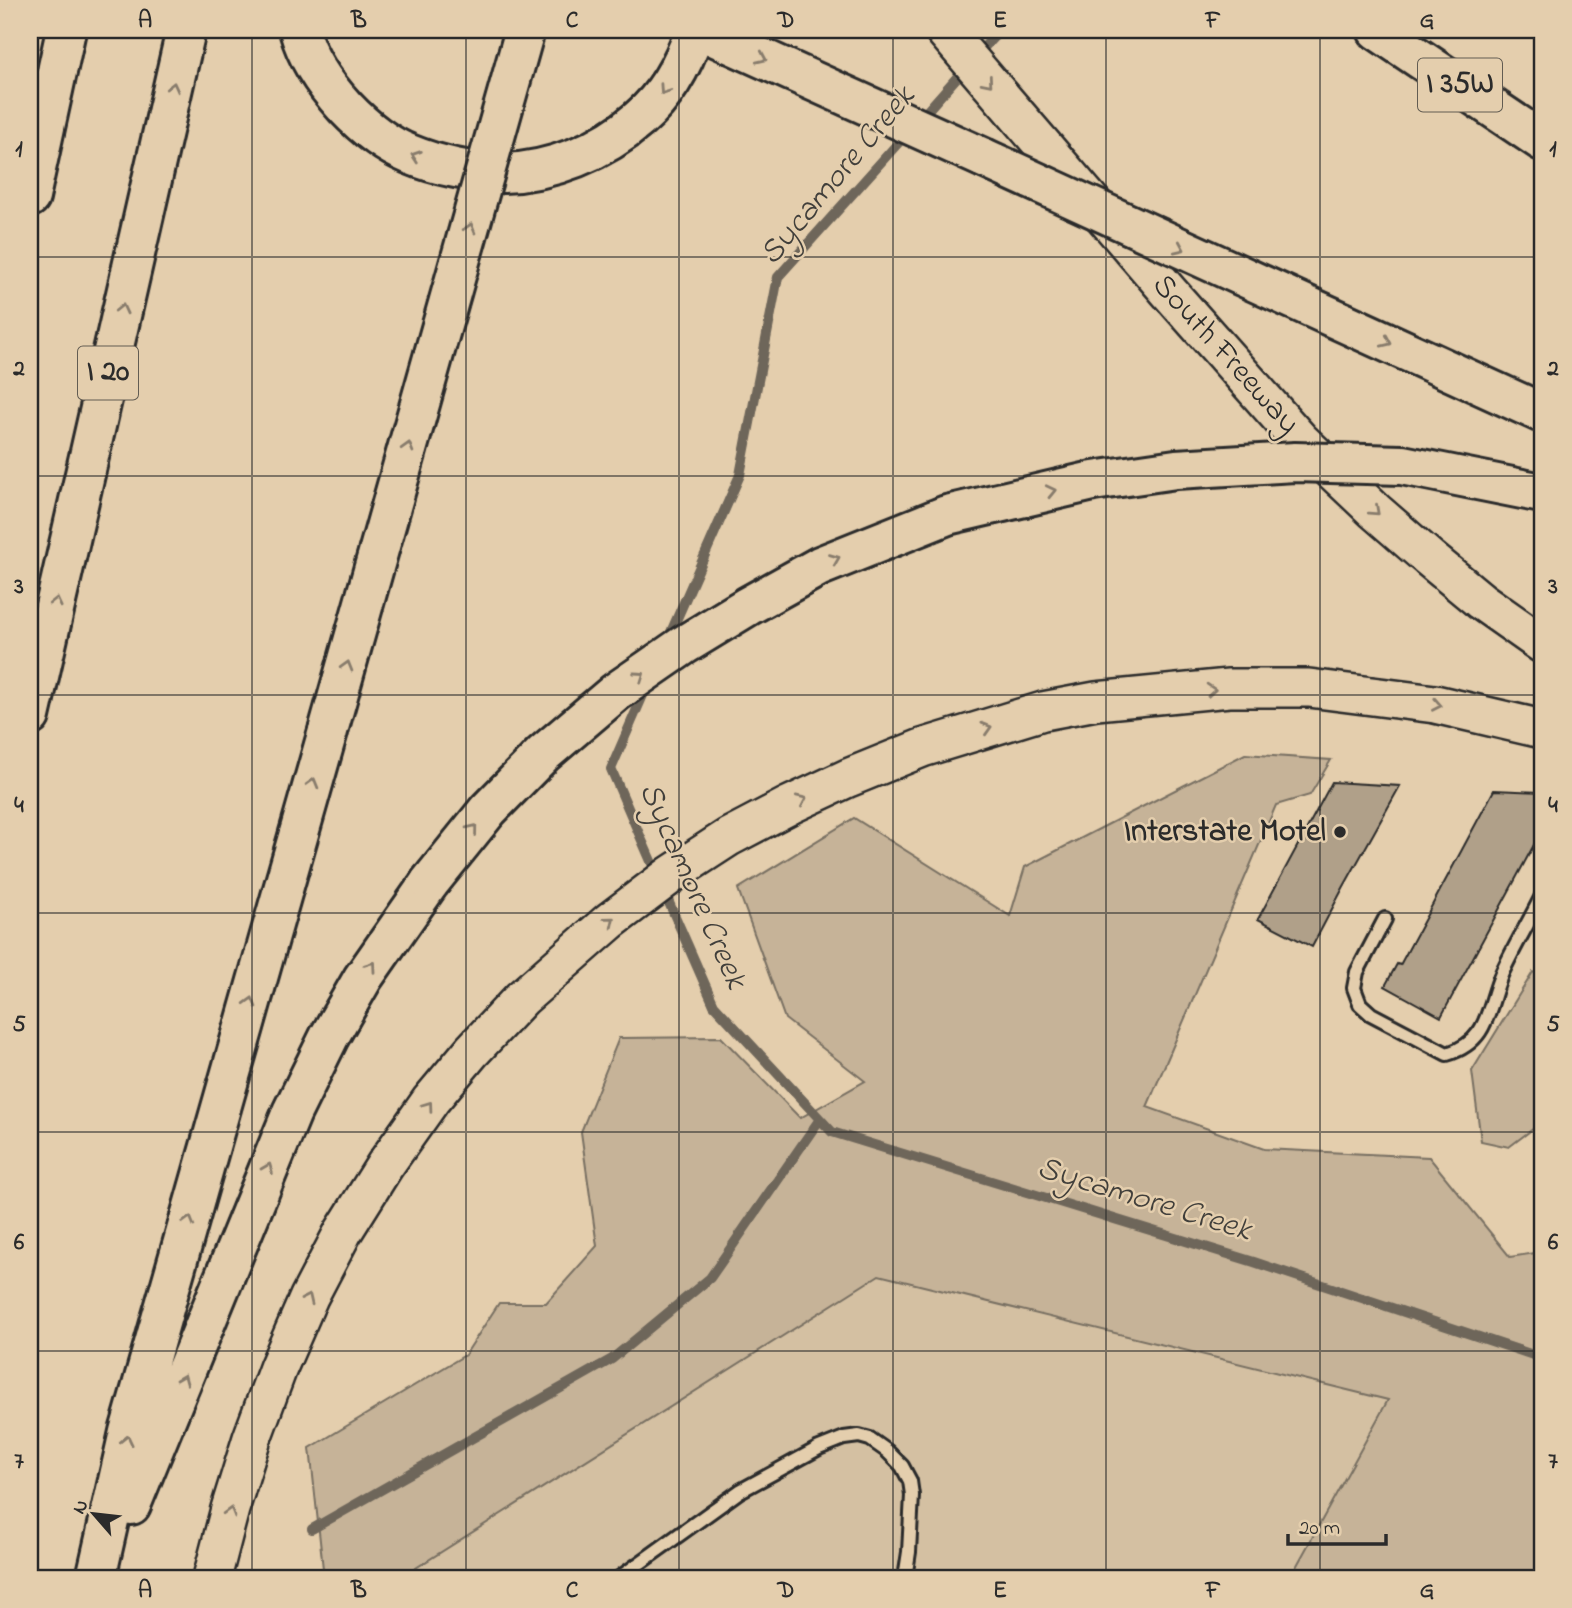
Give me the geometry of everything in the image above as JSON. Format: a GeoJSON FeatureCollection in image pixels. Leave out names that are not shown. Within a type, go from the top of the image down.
{"type":"FeatureCollection","features":[{"type":"Feature","properties":{"kind":"highway"},"geometry":{"type":"LineString","coordinates":[[30,197],[66,30]]}},
{"type":"Feature","properties":{"kind":"highway","name":"I 20"},"geometry":{"type":"LineString","coordinates":[[30,716],[186,30]]}},
{"type":"Feature","properties":{"kind":"highway"},"geometry":{"type":"LineString","coordinates":[[299,30],[315,66],[334,94],[357,120],[382,139],[409,155],[474,171],[503,173],[554,165],[582,155],[639,120],[658,100],[676,73],[697,30],[1542,413]]}},
{"type":"Feature","properties":{"kind":"highway"},"geometry":{"type":"LineString","coordinates":[[99,1578],[129,1432],[525,30]]}},
{"type":"Feature","properties":{"kind":"highway","name":"I 35W"},"geometry":{"type":"LineString","coordinates":[[1377,30],[1542,141]]}},
{"type":"Feature","properties":{"kind":"highway"},"geometry":{"type":"LineString","coordinates":[[99,1578],[292,1112],[363,978],[430,882],[488,810],[543,754],[616,692],[684,645],[820,566],[947,515],[1093,481],[1176,469],[1295,462],[1402,465],[1542,493]]}},
{"type":"Feature","properties":{"kind":"main road","name":"South Freeway"},"geometry":{"type":"LineString","coordinates":[[944,30],[1230,363],[1300,440],[1429,558],[1481,601],[1542,644]]}},
{"type":"Feature","properties":{"kind":"main road"},"geometry":{"type":"LineString","coordinates":[[212,1578],[245,1462],[274,1380],[309,1297],[343,1232],[385,1166],[431,1101],[472,1051],[514,1007],[610,921],[671,874],[729,837],[813,794],[922,748],[1043,712],[1096,701],[1229,688],[1309,688],[1435,704],[1542,729]]}},
{"type":"Feature","properties":{"kind":"lane"},"geometry":{"type":"LineString","coordinates":[[1385,919],[1357,972],[1354,988],[1360,1004],[1371,1014],[1447,1054],[1460,1050],[1472,1041],[1485,1024],[1501,975],[1542,896]]}},
{"type":"Feature","properties":{"kind":"lane"},"geometry":{"type":"LineString","coordinates":[[619,1578],[740,1491],[818,1448],[844,1438],[859,1436],[870,1439],[887,1451],[902,1466],[910,1481],[912,1495],[905,1578]]}},
{"type":"Feature","properties":{"kind":"shaded area"},"geometry":{"type":"Polygon","coordinates":[[[1245,754],[1331,760],[1310,795],[1276,805],[1147,1107],[1264,1149],[1429,1157],[1510,1257],[1542,1252],[1542,1578],[1290,1578],[1388,1400],[879,1275],[400,1578],[324,1578],[310,1448],[465,1355],[499,1303],[546,1303],[597,1246],[581,1132],[619,1038],[721,1037],[800,1118],[865,1081],[785,1019],[738,889],[854,818],[1010,916],[1025,867],[1245,754]]]}},
{"type":"Feature","properties":{"kind":"shaded area"},"geometry":{"type":"Polygon","coordinates":[[[1533,972],[1542,977],[1542,1122],[1509,1147],[1481,1141],[1472,1071],[1533,972]]]}},
{"type":"Feature","properties":{"kind":"shaded area"},"geometry":{"type":"Polygon","coordinates":[[[879,1275],[1388,1400],[1290,1578],[400,1578],[879,1275]]]}},
{"type":"Feature","properties":{"kind":"building","name":"Interstate Motel"},"geometry":{"type":"Polygon","coordinates":[[[1332,782],[1400,786],[1312,947],[1258,919],[1332,782]]]}},
{"type":"Feature","properties":{"kind":"building"},"geometry":{"type":"Polygon","coordinates":[[[1494,790],[1542,792],[1542,830],[1441,1017],[1385,986],[1397,964],[1400,965],[1494,790]]]}},
{"type":"Feature","properties":{"kind":"waterway","name":"Sycamore Creek"},"geometry":{"type":"LineString","coordinates":[[976,56],[1000,30]]}},
{"type":"Feature","properties":{"kind":"waterway","name":"Sycamore Creek"},"geometry":{"type":"LineString","coordinates":[[920,119],[966,67]]}},
{"type":"Feature","properties":{"kind":"waterway","name":"Sycamore Creek"},"geometry":{"type":"LineString","coordinates":[[667,641],[740,475],[778,277],[908,132]]}},
{"type":"Feature","properties":{"kind":"waterway","name":"Sycamore Creek"},"geometry":{"type":"LineString","coordinates":[[647,686],[611,769],[657,875]]}},
{"type":"Feature","properties":{"kind":"waterway","name":"Sycamore Creek"},"geometry":{"type":"LineString","coordinates":[[663,889],[714,1005],[832,1132],[1254,1262],[1542,1358]]}},
{"type":"Feature","properties":{"kind":"waterway"},"geometry":{"type":"LineString","coordinates":[[312,1529],[612,1359],[710,1278],[820,1119]]}},
{"type":"Feature","properties":{"kind":"place","name":"Interstate Motel"},"geometry":{"type":"Point","coordinates":[1340,832]}}]}
